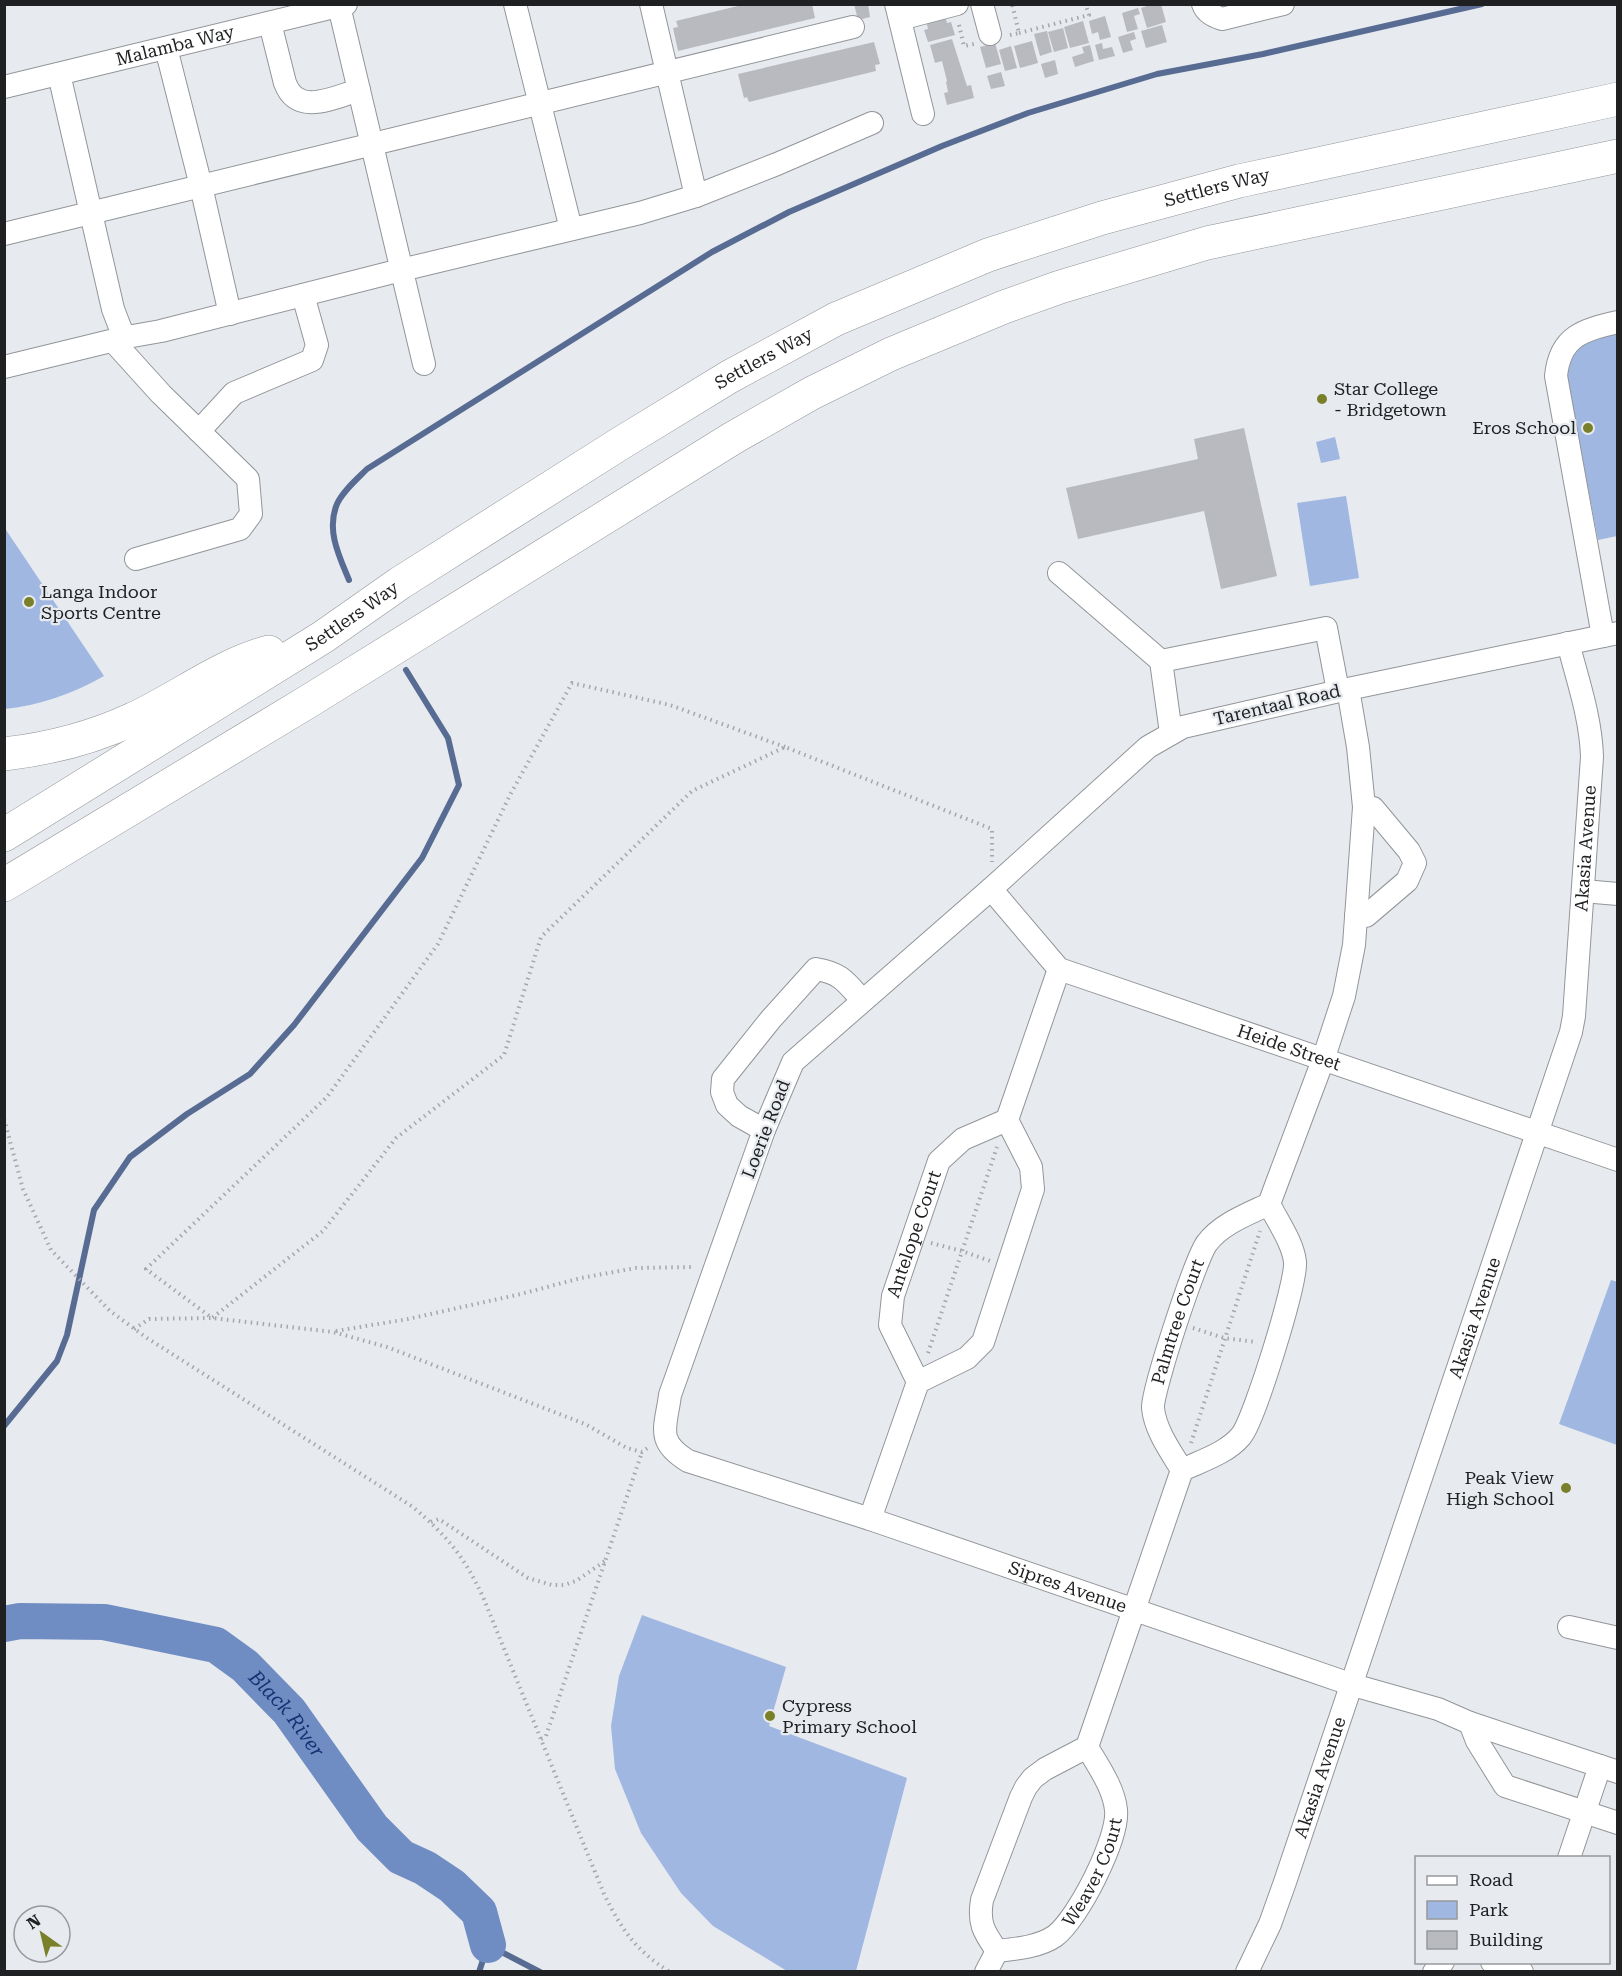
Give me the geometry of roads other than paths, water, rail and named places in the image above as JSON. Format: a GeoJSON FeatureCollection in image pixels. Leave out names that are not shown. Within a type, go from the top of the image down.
{"type":"FeatureCollection","features":[{"type":"Feature","properties":{"kind":"highway","name":"Settlers Way"},"geometry":{"type":"LineString","coordinates":[[4,835],[314,642],[400,584],[621,443],[729,377],[836,319],[988,255],[1102,218],[1239,181],[1617,99]]}},
{"type":"Feature","properties":{"kind":"highway"},"geometry":{"type":"LineString","coordinates":[[4,885],[356,672],[733,438],[812,393],[891,354],[1004,307],[1127,266],[1207,243],[1617,156]]}},
{"type":"Feature","properties":{"kind":"highway"},"geometry":{"type":"LineString","coordinates":[[4,754],[32,751],[81,739],[133,719],[204,680],[249,659],[314,642]]}},
{"type":"Feature","properties":{"kind":"street"},"geometry":{"type":"LineString","coordinates":[[515,4],[572,229]]}},
{"type":"Feature","properties":{"kind":"street"},"geometry":{"type":"LineString","coordinates":[[651,4],[696,196]]}},
{"type":"Feature","properties":{"kind":"street"},"geometry":{"type":"LineString","coordinates":[[923,114],[898,12],[957,4]]}},
{"type":"Feature","properties":{"kind":"street"},"geometry":{"type":"LineString","coordinates":[[982,4],[990,34]]}},
{"type":"Feature","properties":{"kind":"street"},"geometry":{"type":"LineString","coordinates":[[1203,4],[1213,16],[1222,19],[1283,4]]}},
{"type":"Feature","properties":{"kind":"street"},"geometry":{"type":"LineString","coordinates":[[343,5],[359,90],[424,364]]}},
{"type":"Feature","properties":{"kind":"street","name":"Malamba Way"},"geometry":{"type":"LineString","coordinates":[[4,87],[343,5]]}},
{"type":"Feature","properties":{"kind":"street"},"geometry":{"type":"LineString","coordinates":[[270,23],[285,83],[288,91],[297,100],[309,103],[359,90]]}},
{"type":"Feature","properties":{"kind":"street"},"geometry":{"type":"LineString","coordinates":[[4,234],[853,27]]}},
{"type":"Feature","properties":{"kind":"street"},"geometry":{"type":"LineString","coordinates":[[166,48],[230,314]]}},
{"type":"Feature","properties":{"kind":"street"},"geometry":{"type":"LineString","coordinates":[[59,74],[113,309],[121,330],[120,339],[161,394],[248,479],[252,514],[240,529],[136,559]]}},
{"type":"Feature","properties":{"kind":"street"},"geometry":{"type":"LineString","coordinates":[[4,367],[141,336],[401,270],[640,213],[696,196],[872,123]]}},
{"type":"Feature","properties":{"kind":"street"},"geometry":{"type":"LineString","coordinates":[[199,431],[234,393],[312,360],[317,345],[303,295]]}},
{"type":"Feature","properties":{"kind":"street"},"geometry":{"type":"LineString","coordinates":[[1610,634],[1556,376],[1558,360],[1563,348],[1572,339],[1585,330],[1617,322]]}},
{"type":"Feature","properties":{"kind":"street"},"geometry":{"type":"LineString","coordinates":[[1059,573],[1161,662],[1171,733]]}},
{"type":"Feature","properties":{"kind":"street"},"geometry":{"type":"LineString","coordinates":[[986,1971],[997,1951],[984,1931],[980,1914],[982,1900],[1021,1797],[1033,1778],[1045,1769],[1087,1747],[1182,1470],[1218,1454],[1240,1437],[1259,1395],[1296,1269],[1291,1247],[1269,1204],[1323,1060],[1346,987],[1354,945],[1364,807],[1360,758],[1326,628],[1161,662]]}},
{"type":"Feature","properties":{"kind":"street","name":"Tarentaal Road"},"geometry":{"type":"LineString","coordinates":[[991,889],[1148,747],[1183,728],[1343,690],[1610,634]]}},
{"type":"Feature","properties":{"kind":"street","name":"Akasia Avenue"},"geometry":{"type":"LineString","coordinates":[[1247,1971],[1270,1924],[1353,1685],[1571,1032],[1592,778],[1592,741],[1568,643]]}},
{"type":"Feature","properties":{"kind":"street"},"geometry":{"type":"LineString","coordinates":[[1356,916],[1366,916],[1407,881],[1415,863],[1409,851],[1373,808],[1364,807]]}},
{"type":"Feature","properties":{"kind":"street"},"geometry":{"type":"LineString","coordinates":[[870,1519],[918,1382],[967,1358],[983,1342],[1033,1189],[1031,1167],[1006,1120],[1059,969],[991,889]]}},
{"type":"Feature","properties":{"kind":"street","name":"Loerie Road"},"geometry":{"type":"LineString","coordinates":[[667,1442],[670,1395],[764,1130],[793,1062],[991,889]]}},
{"type":"Feature","properties":{"kind":"street"},"geometry":{"type":"LineString","coordinates":[[1583,891],[1617,894]]}},
{"type":"Feature","properties":{"kind":"street"},"geometry":{"type":"LineString","coordinates":[[764,1130],[739,1116],[727,1105],[722,1092],[723,1079],[771,1019],[816,969],[832,972],[846,982],[862,1000]]}},
{"type":"Feature","properties":{"kind":"street","name":"Heide Street"},"geometry":{"type":"LineString","coordinates":[[1059,969],[1617,1160]]}},
{"type":"Feature","properties":{"kind":"street","name":"Antelope Court"},"geometry":{"type":"LineString","coordinates":[[918,1382],[890,1325],[893,1296],[939,1161],[963,1139],[1006,1120]]}},
{"type":"Feature","properties":{"kind":"street","name":"Palmtree Court"},"geometry":{"type":"LineString","coordinates":[[1182,1470],[1161,1432],[1153,1408],[1159,1377],[1201,1253],[1207,1243],[1226,1227],[1269,1204]]}},
{"type":"Feature","properties":{"kind":"street","name":"Sipres Avenue"},"geometry":{"type":"LineString","coordinates":[[667,1442],[688,1461],[870,1519],[1353,1685],[1438,1709],[1470,1723],[1609,1769]]}},
{"type":"Feature","properties":{"kind":"street"},"geometry":{"type":"LineString","coordinates":[[1569,1627],[1617,1638]]}},
{"type":"Feature","properties":{"kind":"street"},"geometry":{"type":"LineString","coordinates":[[1470,1723],[1477,1741],[1505,1786],[1617,1823]]}},
{"type":"Feature","properties":{"kind":"street","name":"Weaver Court"},"geometry":{"type":"LineString","coordinates":[[997,1951],[1032,1945],[1054,1937],[1079,1909],[1095,1875],[1113,1833],[1116,1808],[1105,1779],[1087,1747]]}},
{"type":"Feature","properties":{"kind":"street"},"geometry":{"type":"LineString","coordinates":[[1569,1856],[1584,1812],[1609,1769]]}},
{"type":"Feature","properties":{"kind":"street"},"geometry":{"type":"LineString","coordinates":[[1499,1964],[1522,1971]]}},
{"type":"Feature","properties":{"kind":"waterway"},"geometry":{"type":"LineString","coordinates":[[349,580],[335,543],[334,514],[342,495],[367,469],[712,252],[789,212],[942,146],[1028,113],[1157,74],[1263,54],[1482,4]]}},
{"type":"Feature","properties":{"kind":"waterway"},"geometry":{"type":"LineString","coordinates":[[4,1426],[57,1361],[67,1335],[94,1210],[130,1157],[187,1114],[250,1074],[294,1025],[422,858],[459,785],[448,738],[406,670]]}},
{"type":"Feature","properties":{"kind":"waterway","name":"Black River"},"geometry":{"type":"LineString","coordinates":[[4,1624],[20,1621],[104,1622],[216,1645],[245,1666],[289,1711],[372,1828],[401,1857],[425,1868],[452,1886],[479,1912],[488,1945]]}},
{"type":"Feature","properties":{"kind":"waterway"},"geometry":{"type":"LineString","coordinates":[[479,1972],[488,1945],[540,1972]]}},
{"type":"Feature","properties":{"kind":"place","name":"Star College - Bridgetown"},"geometry":{"type":"Point","coordinates":[1322,399]}},
{"type":"Feature","properties":{"kind":"place","name":"Eros School"},"geometry":{"type":"Point","coordinates":[1588,428]}},
{"type":"Feature","properties":{"kind":"place","name":"Langa Indoor Sports Centre"},"geometry":{"type":"Point","coordinates":[29,602]}},
{"type":"Feature","properties":{"kind":"place","name":"Peak View High School"},"geometry":{"type":"Point","coordinates":[1566,1488]}},
{"type":"Feature","properties":{"kind":"place","name":"Cypress Primary School"},"geometry":{"type":"Point","coordinates":[770,1716]}}]}
